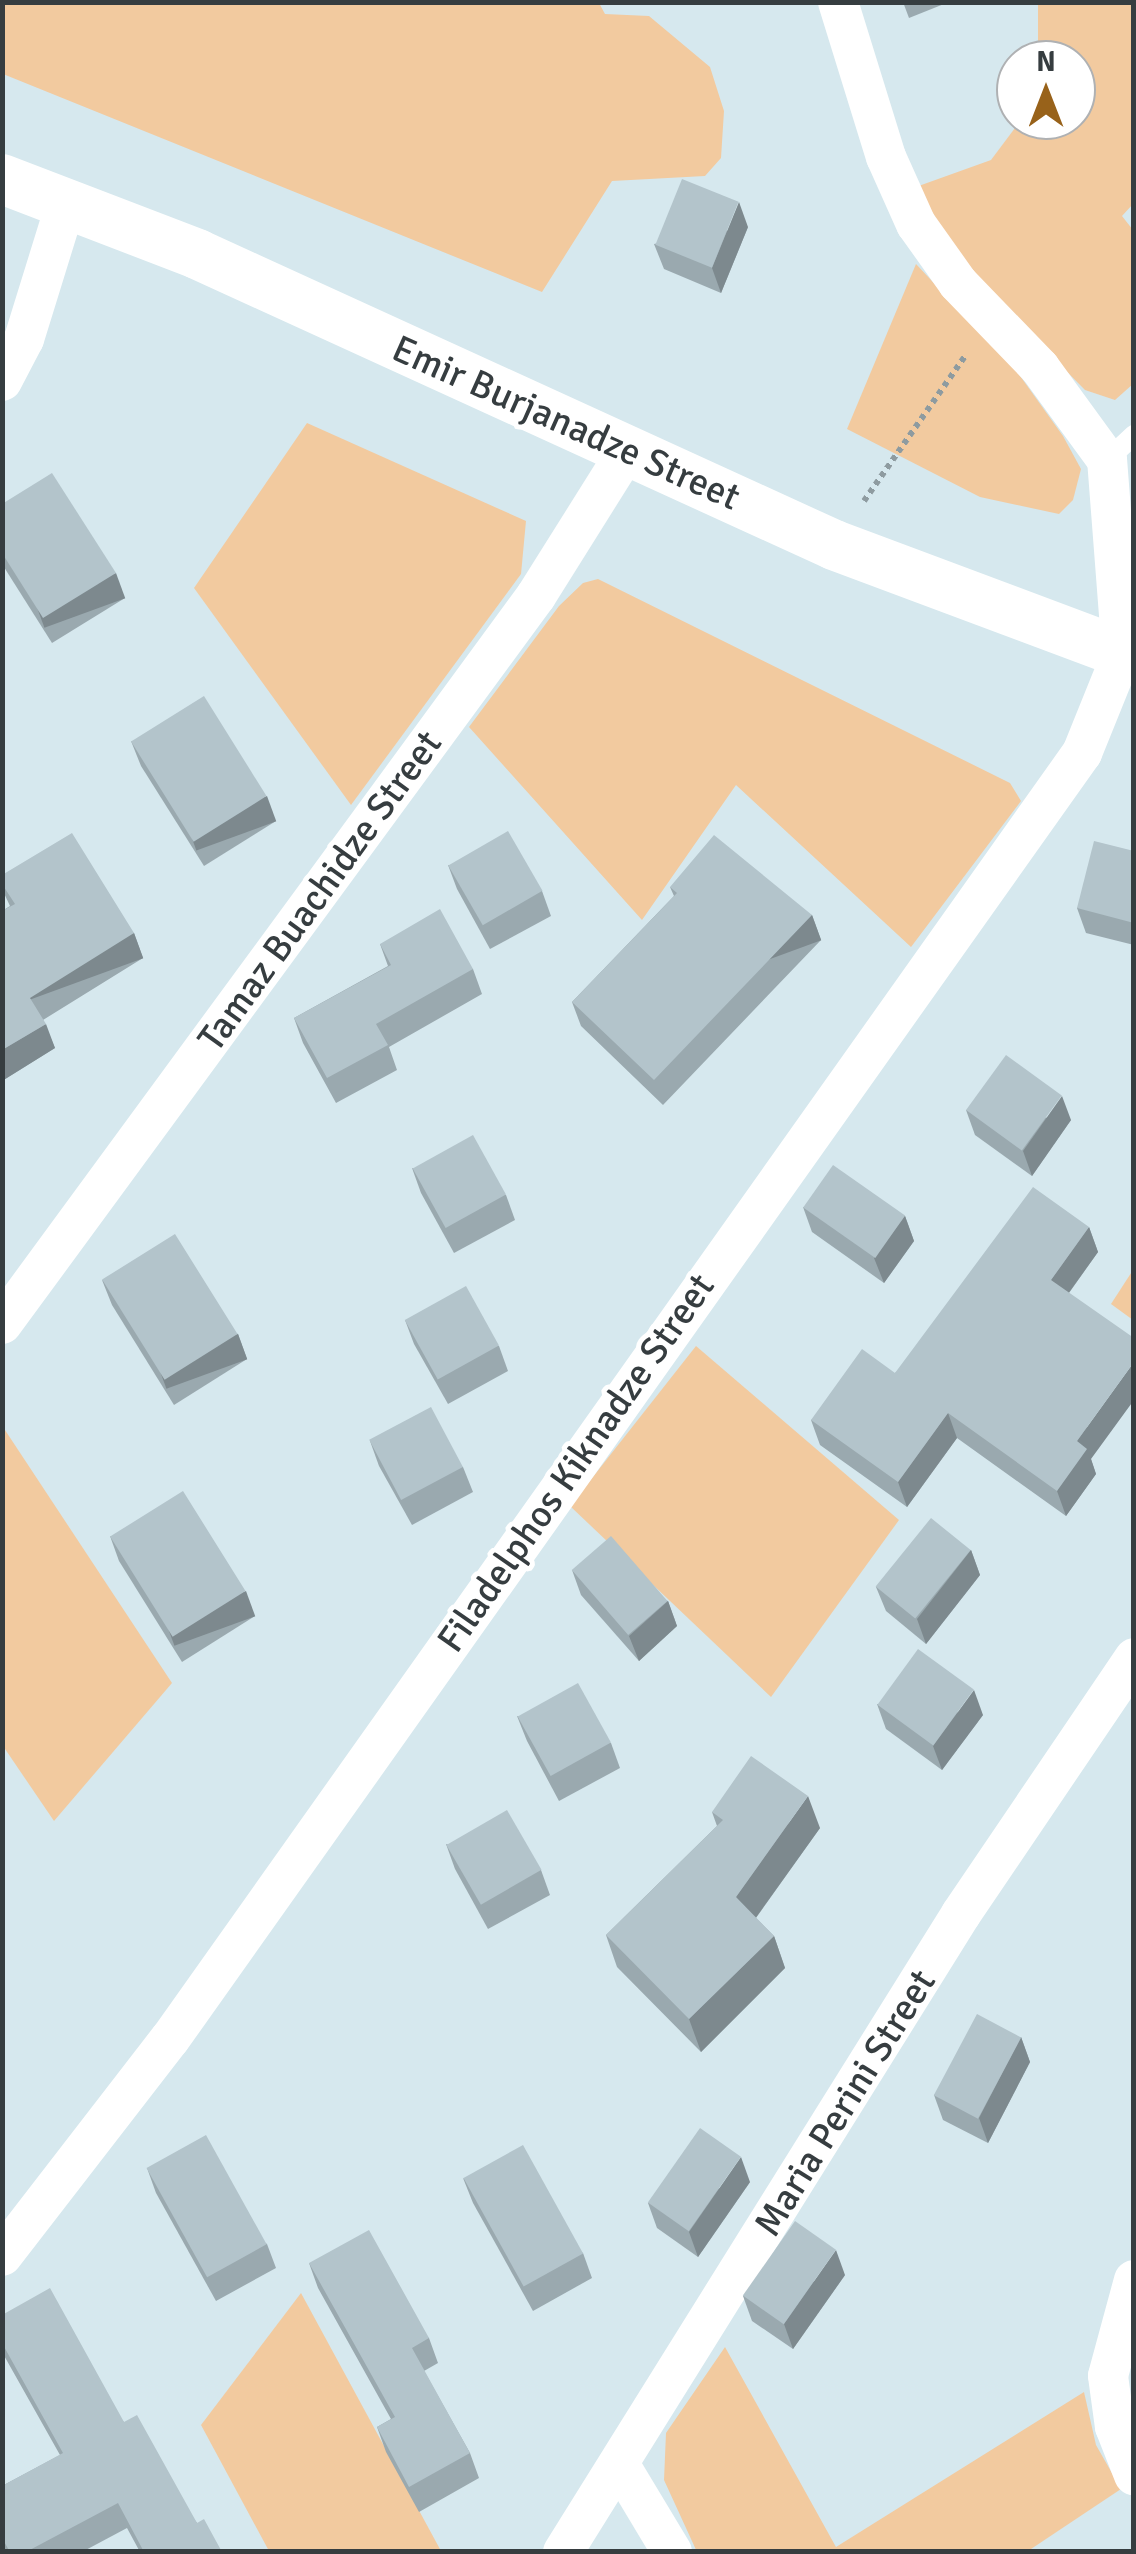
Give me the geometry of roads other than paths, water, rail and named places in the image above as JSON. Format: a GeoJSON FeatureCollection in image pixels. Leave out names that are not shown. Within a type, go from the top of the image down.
{"type":"FeatureCollection","features":[{"type":"Feature","properties":{"kind":"street"},"geometry":{"type":"LineString","coordinates":[[838,2],[886,157],[916,224],[992,318],[1120,447],[1128,655]]}},
{"type":"Feature","properties":{"kind":"street","name":"Emir Burjanadze Street"},"geometry":{"type":"LineString","coordinates":[[2,178],[197,254],[834,545],[1128,655]]}},
{"type":"Feature","properties":{"kind":"street"},"geometry":{"type":"LineString","coordinates":[[2,382],[24,339],[66,203]]}},
{"type":"Feature","properties":{"kind":"street","name":"Tamaz Buachidze Street"},"geometry":{"type":"LineString","coordinates":[[2,1324],[536,596],[627,451]]}},
{"type":"Feature","properties":{"kind":"street","name":"Filadelphos Kiknadze Street"},"geometry":{"type":"LineString","coordinates":[[2,2256],[170,2039],[1082,753],[1128,655]]}},
{"type":"Feature","properties":{"kind":"street","name":"Maria Perini Street"},"geometry":{"type":"LineString","coordinates":[[562,2552],[621,2467],[961,1914],[1134,1658]]}},
{"type":"Feature","properties":{"kind":"street"},"geometry":{"type":"LineString","coordinates":[[1134,2280],[1108,2376],[1115,2428],[1134,2475]]}},
{"type":"Feature","properties":{"kind":"street"},"geometry":{"type":"LineString","coordinates":[[621,2467],[672,2552]]}}]}
